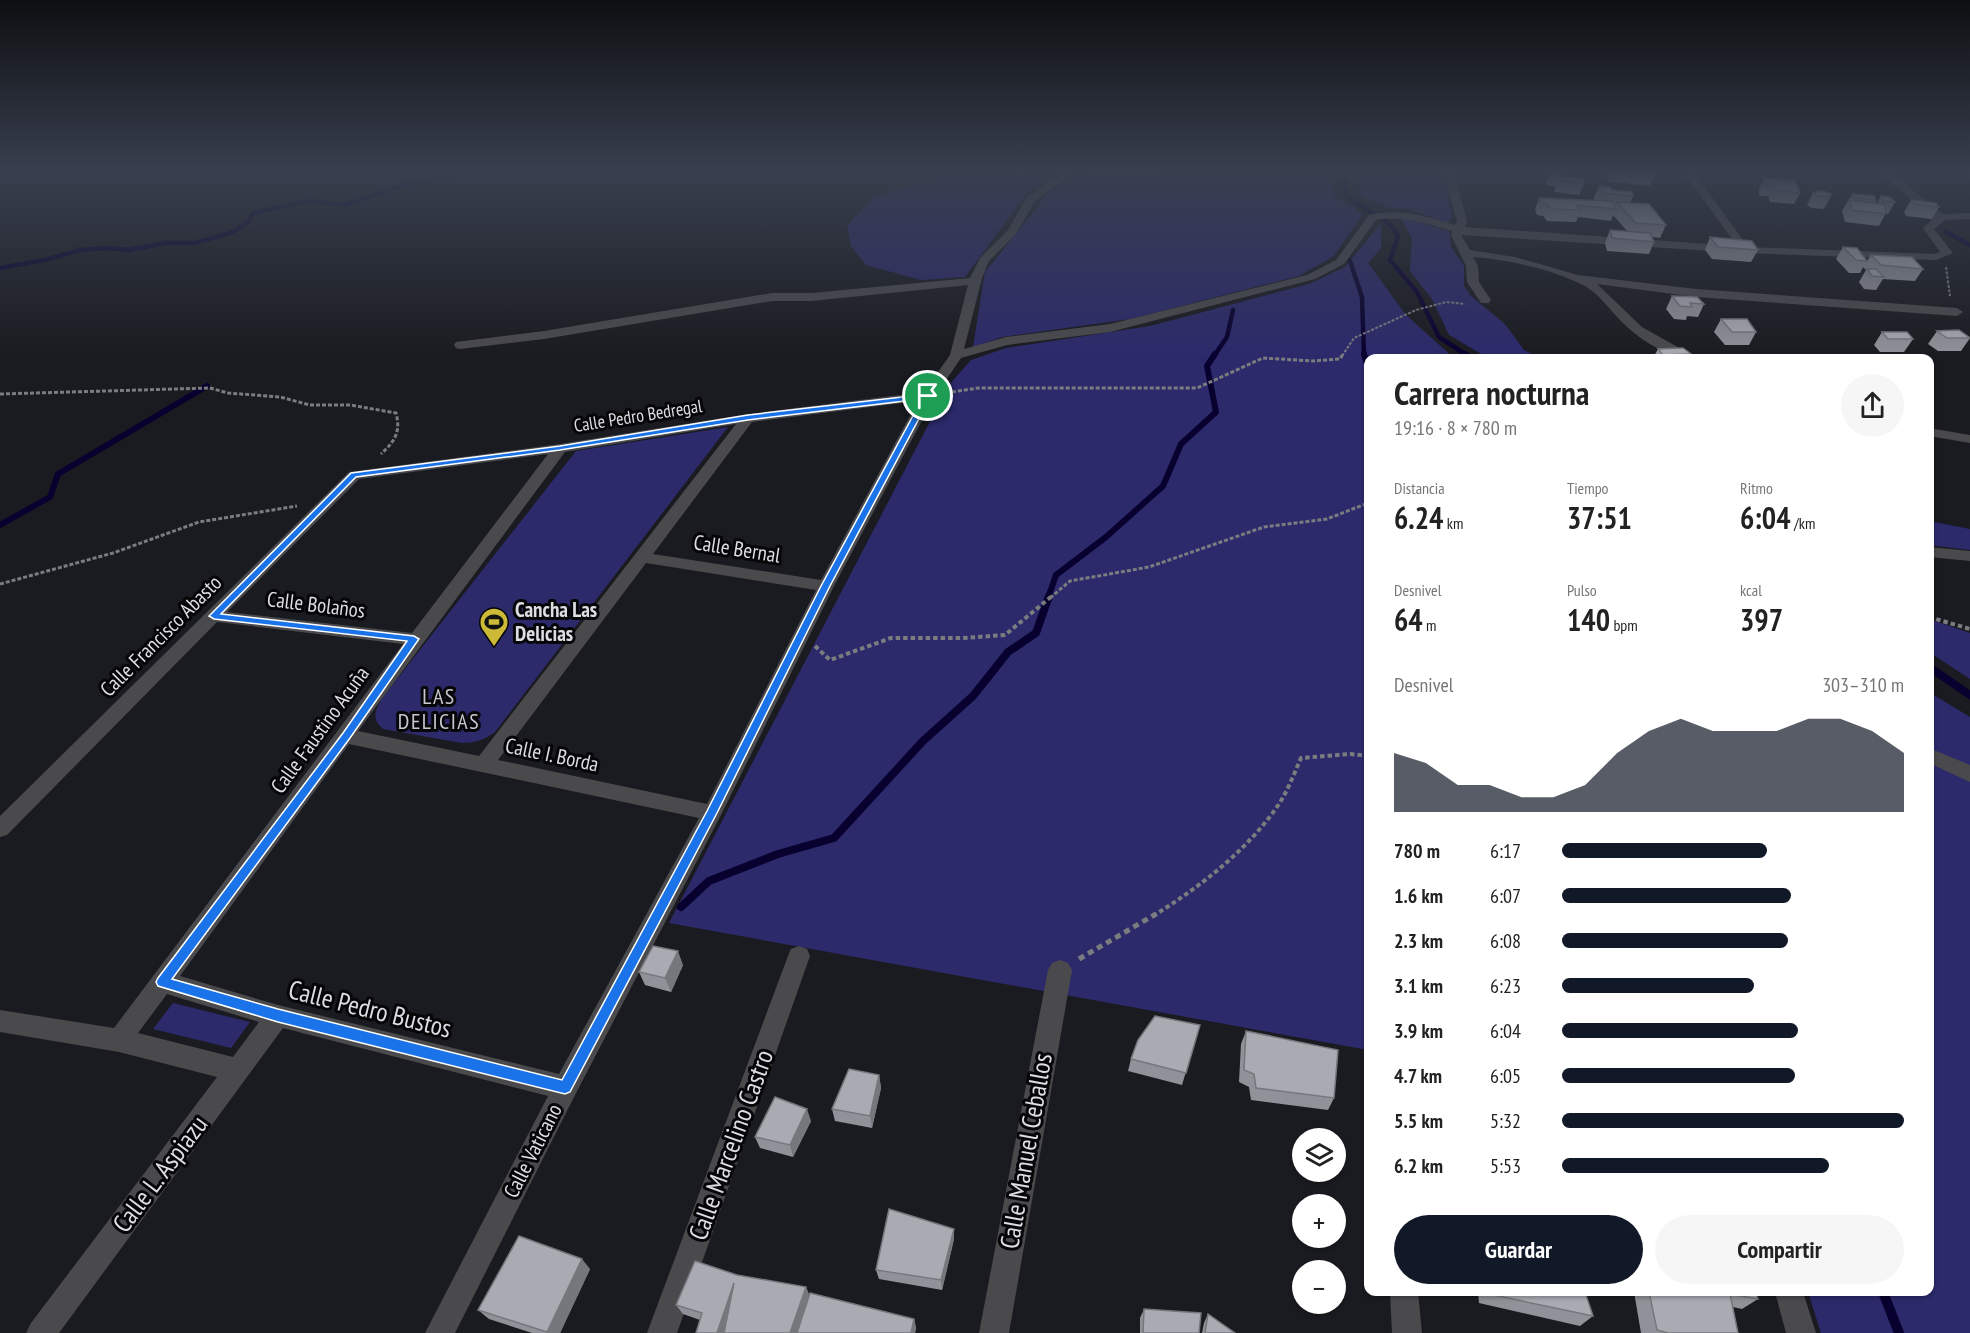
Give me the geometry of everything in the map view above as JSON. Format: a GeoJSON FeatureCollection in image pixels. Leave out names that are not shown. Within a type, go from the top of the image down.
{"type":"FeatureCollection","features":[{"type":"Feature","properties":{"kind":"street","name":"Calle Vaticano"},"geometry":{"type":"LineString","coordinates":[[440,1333],[565,1088],[712,813],[826,586],[928,396],[956,355],[984,260],[1011,233]]}},
{"type":"Feature","properties":{"kind":"street"},"geometry":{"type":"LineString","coordinates":[[956,355],[1006,341],[1110,328],[1311,277],[1340,261],[1361,233]]}},
{"type":"Feature","properties":{"kind":"street"},"geometry":{"type":"LineString","coordinates":[[1457,233],[1472,266],[1473,282],[1485,300]]}},
{"type":"Feature","properties":{"kind":"street"},"geometry":{"type":"LineString","coordinates":[[1504,233],[1745,250],[1936,257],[1947,253],[1932,233]]}},
{"type":"Feature","properties":{"kind":"street"},"geometry":{"type":"LineString","coordinates":[[1733,233],[1745,250]]}},
{"type":"Feature","properties":{"kind":"street"},"geometry":{"type":"LineString","coordinates":[[1466,252],[1483,254],[1579,278],[1696,293],[1957,312]]}},
{"type":"Feature","properties":{"kind":"street"},"geometry":{"type":"LineString","coordinates":[[1579,278],[1599,290],[1638,329],[1654,340],[1683,354]]}},
{"type":"Feature","properties":{"kind":"street"},"geometry":{"type":"LineString","coordinates":[[460,345],[544,335],[772,297],[812,297],[976,281]]}},
{"type":"Feature","properties":{"kind":"street","name":"Calle Pedro Bedregal"},"geometry":{"type":"LineString","coordinates":[[354,475],[560,448],[748,418],[928,396]]}},
{"type":"Feature","properties":{"kind":"street"},"geometry":{"type":"LineString","coordinates":[[483,765],[748,418]]}},
{"type":"Feature","properties":{"kind":"street"},"geometry":{"type":"LineString","coordinates":[[1934,433],[1970,440]]}},
{"type":"Feature","properties":{"kind":"street","name":"Calle Faustino Acuña"},"geometry":{"type":"LineString","coordinates":[[119,1040],[347,735],[414,639],[560,448]]}},
{"type":"Feature","properties":{"kind":"street","name":"Calle Francisco Abasto"},"geometry":{"type":"LineString","coordinates":[[0,829],[354,475]]}},
{"type":"Feature","properties":{"kind":"street"},"geometry":{"type":"LineString","coordinates":[[1934,552],[1970,556]]}},
{"type":"Feature","properties":{"kind":"street","name":"Calle Bernal"},"geometry":{"type":"LineString","coordinates":[[641,557],[826,586]]}},
{"type":"Feature","properties":{"kind":"street","name":"Calle Bolaños"},"geometry":{"type":"LineString","coordinates":[[214,616],[414,639]]}},
{"type":"Feature","properties":{"kind":"street","name":"Calle I. Borda"},"geometry":{"type":"LineString","coordinates":[[347,735],[712,813]]}},
{"type":"Feature","properties":{"kind":"street"},"geometry":{"type":"LineString","coordinates":[[1934,756],[1970,774]]}},
{"type":"Feature","properties":{"kind":"street","name":"Calle Marcelino Castro"},"geometry":{"type":"LineString","coordinates":[[662,1333],[799,956]]}},
{"type":"Feature","properties":{"kind":"street","name":"Calle Manuel Ceballos"},"geometry":{"type":"LineString","coordinates":[[994,1333],[1060,970]]}},
{"type":"Feature","properties":{"kind":"street","name":"Calle Pedro Bustos"},"geometry":{"type":"LineString","coordinates":[[163,982],[278,1016],[565,1088]]}},
{"type":"Feature","properties":{"kind":"street","name":"Calle L. Aspiazu"},"geometry":{"type":"LineString","coordinates":[[41,1333],[278,1016]]}},
{"type":"Feature","properties":{"kind":"street"},"geometry":{"type":"LineString","coordinates":[[0,1021],[119,1040],[237,1070]]}},
{"type":"Feature","properties":{"kind":"street"},"geometry":{"type":"LineString","coordinates":[[1404,1296],[1407,1333]]}},
{"type":"Feature","properties":{"kind":"street"},"geometry":{"type":"LineString","coordinates":[[1790,1296],[1801,1333]]}},
{"type":"Feature","properties":{"kind":"path"},"geometry":{"type":"LineString","coordinates":[[1936,257],[1946,263],[1948,290],[1957,312]]}},
{"type":"Feature","properties":{"kind":"path"},"geometry":{"type":"LineString","coordinates":[[928,396],[978,388],[1197,388],[1263,358],[1312,361],[1340,359],[1354,338],[1416,310],[1446,302],[1461,302],[1490,311],[1485,300]]}},
{"type":"Feature","properties":{"kind":"path"},"geometry":{"type":"LineString","coordinates":[[0,394],[210,388],[228,393],[280,397],[310,405],[350,405],[396,413],[399,424],[396,440],[354,475]]}},
{"type":"Feature","properties":{"kind":"path"},"geometry":{"type":"LineString","coordinates":[[0,584],[113,553],[199,522],[330,499]]}},
{"type":"Feature","properties":{"kind":"path"},"geometry":{"type":"LineString","coordinates":[[802,633],[830,660],[891,638],[963,638],[1005,635],[1070,581],[1149,567],[1264,527],[1327,519],[1364,505]]}},
{"type":"Feature","properties":{"kind":"path"},"geometry":{"type":"LineString","coordinates":[[1934,618],[1970,629]]}},
{"type":"Feature","properties":{"kind":"path"},"geometry":{"type":"LineString","coordinates":[[1060,970],[1133,930],[1223,868],[1276,810],[1301,758],[1350,754],[1364,756]]}},
{"type":"Feature","properties":{"kind":"shaded area"},"geometry":{"type":"Polygon","coordinates":[[[848,233],[997,233],[965,277],[921,280],[866,265],[851,246],[848,233]]]}},
{"type":"Feature","properties":{"kind":"shaded area"},"geometry":{"type":"Polygon","coordinates":[[[1016,233],[1350,233],[1334,256],[1299,276],[1130,319],[1002,337],[973,347],[985,272],[1016,233]]]}},
{"type":"Feature","properties":{"kind":"shaded area"},"geometry":{"type":"Polygon","coordinates":[[[1373,233],[1381,233],[1381,248],[1368,263],[1406,315],[1450,354],[1364,354],[1364,1049],[669,923],[949,385],[971,360],[1006,348],[1150,326],[1309,284],[1345,267],[1373,233]]]}},
{"type":"Feature","properties":{"kind":"shaded area"},"geometry":{"type":"Polygon","coordinates":[[[1409,233],[1449,233],[1451,247],[1464,266],[1464,286],[1471,296],[1505,324],[1524,350],[1532,354],[1481,354],[1449,335],[1432,299],[1410,271],[1412,238],[1409,233]]]}},
{"type":"Feature","properties":{"kind":"shaded area"},"geometry":{"type":"Polygon","coordinates":[[[728,427],[495,732],[479,740],[462,743],[383,729],[379,725],[376,714],[383,697],[576,451],[728,427]]]}},
{"type":"Feature","properties":{"kind":"shaded area"},"geometry":{"type":"Polygon","coordinates":[[[1934,522],[1970,529],[1970,550],[1934,546],[1934,522]]]}},
{"type":"Feature","properties":{"kind":"shaded area"},"geometry":{"type":"Polygon","coordinates":[[[1934,621],[1970,633],[1970,679],[1934,655],[1934,621]]]}},
{"type":"Feature","properties":{"kind":"shaded area"},"geometry":{"type":"Polygon","coordinates":[[[1934,695],[1970,717],[1970,1333],[1821,1333],[1809,1296],[1934,1296],[1934,695]]]}},
{"type":"Feature","properties":{"kind":"shaded area"},"geometry":{"type":"Polygon","coordinates":[[[173,1003],[250,1022],[231,1048],[153,1029],[173,1003]]]}},
{"type":"Feature","properties":{"kind":"building"},"geometry":{"type":"Polygon","coordinates":[[[1611,233],[1650,233],[1654,242],[1612,238],[1611,233]]]}},
{"type":"Feature","properties":{"kind":"building"},"geometry":{"type":"Polygon","coordinates":[[[1710,237],[1752,241],[1758,250],[1718,247],[1710,237]]]}},
{"type":"Feature","properties":{"kind":"building"},"geometry":{"type":"Polygon","coordinates":[[[1843,247],[1857,248],[1867,261],[1856,260],[1843,247]]]}},
{"type":"Feature","properties":{"kind":"building"},"geometry":{"type":"Polygon","coordinates":[[[1871,255],[1912,257],[1923,269],[1881,265],[1871,255]]]}},
{"type":"Feature","properties":{"kind":"building"},"geometry":{"type":"Polygon","coordinates":[[[1867,269],[1876,269],[1884,277],[1872,276],[1867,269]]]}},
{"type":"Feature","properties":{"kind":"building"},"geometry":{"type":"Polygon","coordinates":[[[1672,296],[1697,297],[1704,304],[1690,303],[1692,307],[1680,306],[1672,296]]]}},
{"type":"Feature","properties":{"kind":"building"},"geometry":{"type":"Polygon","coordinates":[[[1721,319],[1747,319],[1756,332],[1732,332],[1721,319]]]}},
{"type":"Feature","properties":{"kind":"building"},"geometry":{"type":"Polygon","coordinates":[[[1959,330],[1970,338],[1947,338],[1937,331],[1959,330]]]}},
{"type":"Feature","properties":{"kind":"building"},"geometry":{"type":"Polygon","coordinates":[[[1882,332],[1907,332],[1913,339],[1888,339],[1882,332]]]}},
{"type":"Feature","properties":{"kind":"building"},"geometry":{"type":"Polygon","coordinates":[[[1683,348],[1691,354],[1662,354],[1658,349],[1683,348]]]}},
{"type":"Feature","properties":{"kind":"building"},"geometry":{"type":"Polygon","coordinates":[[[653,946],[678,951],[665,978],[639,972],[653,946]]]}},
{"type":"Feature","properties":{"kind":"building"},"geometry":{"type":"Polygon","coordinates":[[[1155,1016],[1200,1025],[1186,1073],[1131,1059],[1138,1040],[1155,1016]]]}},
{"type":"Feature","properties":{"kind":"building"},"geometry":{"type":"Polygon","coordinates":[[[1246,1031],[1338,1050],[1334,1098],[1256,1088],[1254,1074],[1244,1070],[1246,1031]]]}},
{"type":"Feature","properties":{"kind":"building"},"geometry":{"type":"Polygon","coordinates":[[[849,1069],[879,1075],[870,1116],[832,1109],[849,1069]]]}},
{"type":"Feature","properties":{"kind":"building"},"geometry":{"type":"Polygon","coordinates":[[[775,1097],[807,1109],[790,1145],[755,1137],[775,1097]]]}},
{"type":"Feature","properties":{"kind":"building"},"geometry":{"type":"Polygon","coordinates":[[[889,1209],[954,1229],[941,1280],[876,1270],[889,1209]]]}},
{"type":"Feature","properties":{"kind":"building"},"geometry":{"type":"Polygon","coordinates":[[[519,1236],[582,1259],[547,1332],[478,1310],[519,1236]]]}},
{"type":"Feature","properties":{"kind":"building"},"geometry":{"type":"Polygon","coordinates":[[[695,1261],[737,1275],[806,1287],[790,1333],[724,1333],[734,1283],[717,1333],[696,1333],[702,1313],[676,1305],[695,1261]]]}},
{"type":"Feature","properties":{"kind":"building"},"geometry":{"type":"Polygon","coordinates":[[[810,1293],[914,1319],[911,1333],[797,1333],[810,1293]]]}},
{"type":"Feature","properties":{"kind":"building"},"geometry":{"type":"Polygon","coordinates":[[[1498,1296],[1586,1296],[1593,1316],[1498,1296]]]}},
{"type":"Feature","properties":{"kind":"building"},"geometry":{"type":"Polygon","coordinates":[[[1650,1296],[1730,1296],[1738,1333],[1668,1333],[1657,1330],[1650,1296]]]}},
{"type":"Feature","properties":{"kind":"building"},"geometry":{"type":"Polygon","coordinates":[[[1741,1296],[1757,1296],[1758,1299],[1741,1296]]]}},
{"type":"Feature","properties":{"kind":"building"},"geometry":{"type":"Polygon","coordinates":[[[1144,1309],[1201,1313],[1199,1333],[1143,1333],[1144,1309]]]}},
{"type":"Feature","properties":{"kind":"building"},"geometry":{"type":"Polygon","coordinates":[[[1208,1314],[1235,1333],[1205,1333],[1208,1314]]]}},
{"type":"Feature","properties":{"kind":"waterway"},"geometry":{"type":"LineString","coordinates":[[0,268],[45,260],[80,250],[106,248],[129,250],[166,243],[195,243],[229,233]]}},
{"type":"Feature","properties":{"kind":"waterway"},"geometry":{"type":"LineString","coordinates":[[1396,233],[1398,236],[1390,260],[1417,292],[1439,337],[1465,354]]}},
{"type":"Feature","properties":{"kind":"waterway"},"geometry":{"type":"LineString","coordinates":[[1948,233],[1970,245]]}},
{"type":"Feature","properties":{"kind":"waterway"},"geometry":{"type":"LineString","coordinates":[[1350,261],[1362,297],[1364,356]]}},
{"type":"Feature","properties":{"kind":"waterway"},"geometry":{"type":"LineString","coordinates":[[1214,356],[1227,337],[1233,310]]}},
{"type":"Feature","properties":{"kind":"waterway"},"geometry":{"type":"LineString","coordinates":[[1048,598],[1056,575],[1106,537],[1163,486],[1181,444],[1216,412],[1207,366],[1215,354]]}},
{"type":"Feature","properties":{"kind":"waterway"},"geometry":{"type":"LineString","coordinates":[[0,525],[50,497],[58,474],[207,386]]}},
{"type":"Feature","properties":{"kind":"waterway"},"geometry":{"type":"LineString","coordinates":[[681,907],[709,881],[778,854],[834,838],[923,741],[973,696],[1008,652],[1036,633],[1049,596]]}},
{"type":"Feature","properties":{"kind":"waterway"},"geometry":{"type":"LineString","coordinates":[[1934,670],[1970,695]]}},
{"type":"Feature","properties":{"kind":"waterway"},"geometry":{"type":"LineString","coordinates":[[1885,1296],[1899,1333]]}},
{"type":"Feature","properties":{"kind":"place","name":"Cancha Las Delicias"},"geometry":{"type":"Point","coordinates":[494,648]}},
{"type":"Feature","properties":{"kind":"district","name":"LAS DELICIAS"},"geometry":{"type":"Point","coordinates":[439,708]}},
{"type":"Feature","properties":{"kind":"route"},"geometry":{"type":"LineString","coordinates":[[928,396],[826,586],[712,813],[565,1088],[278,1016],[163,982],[347,735],[414,639],[214,616],[354,475],[560,448],[748,418],[928,396]]}}]}
